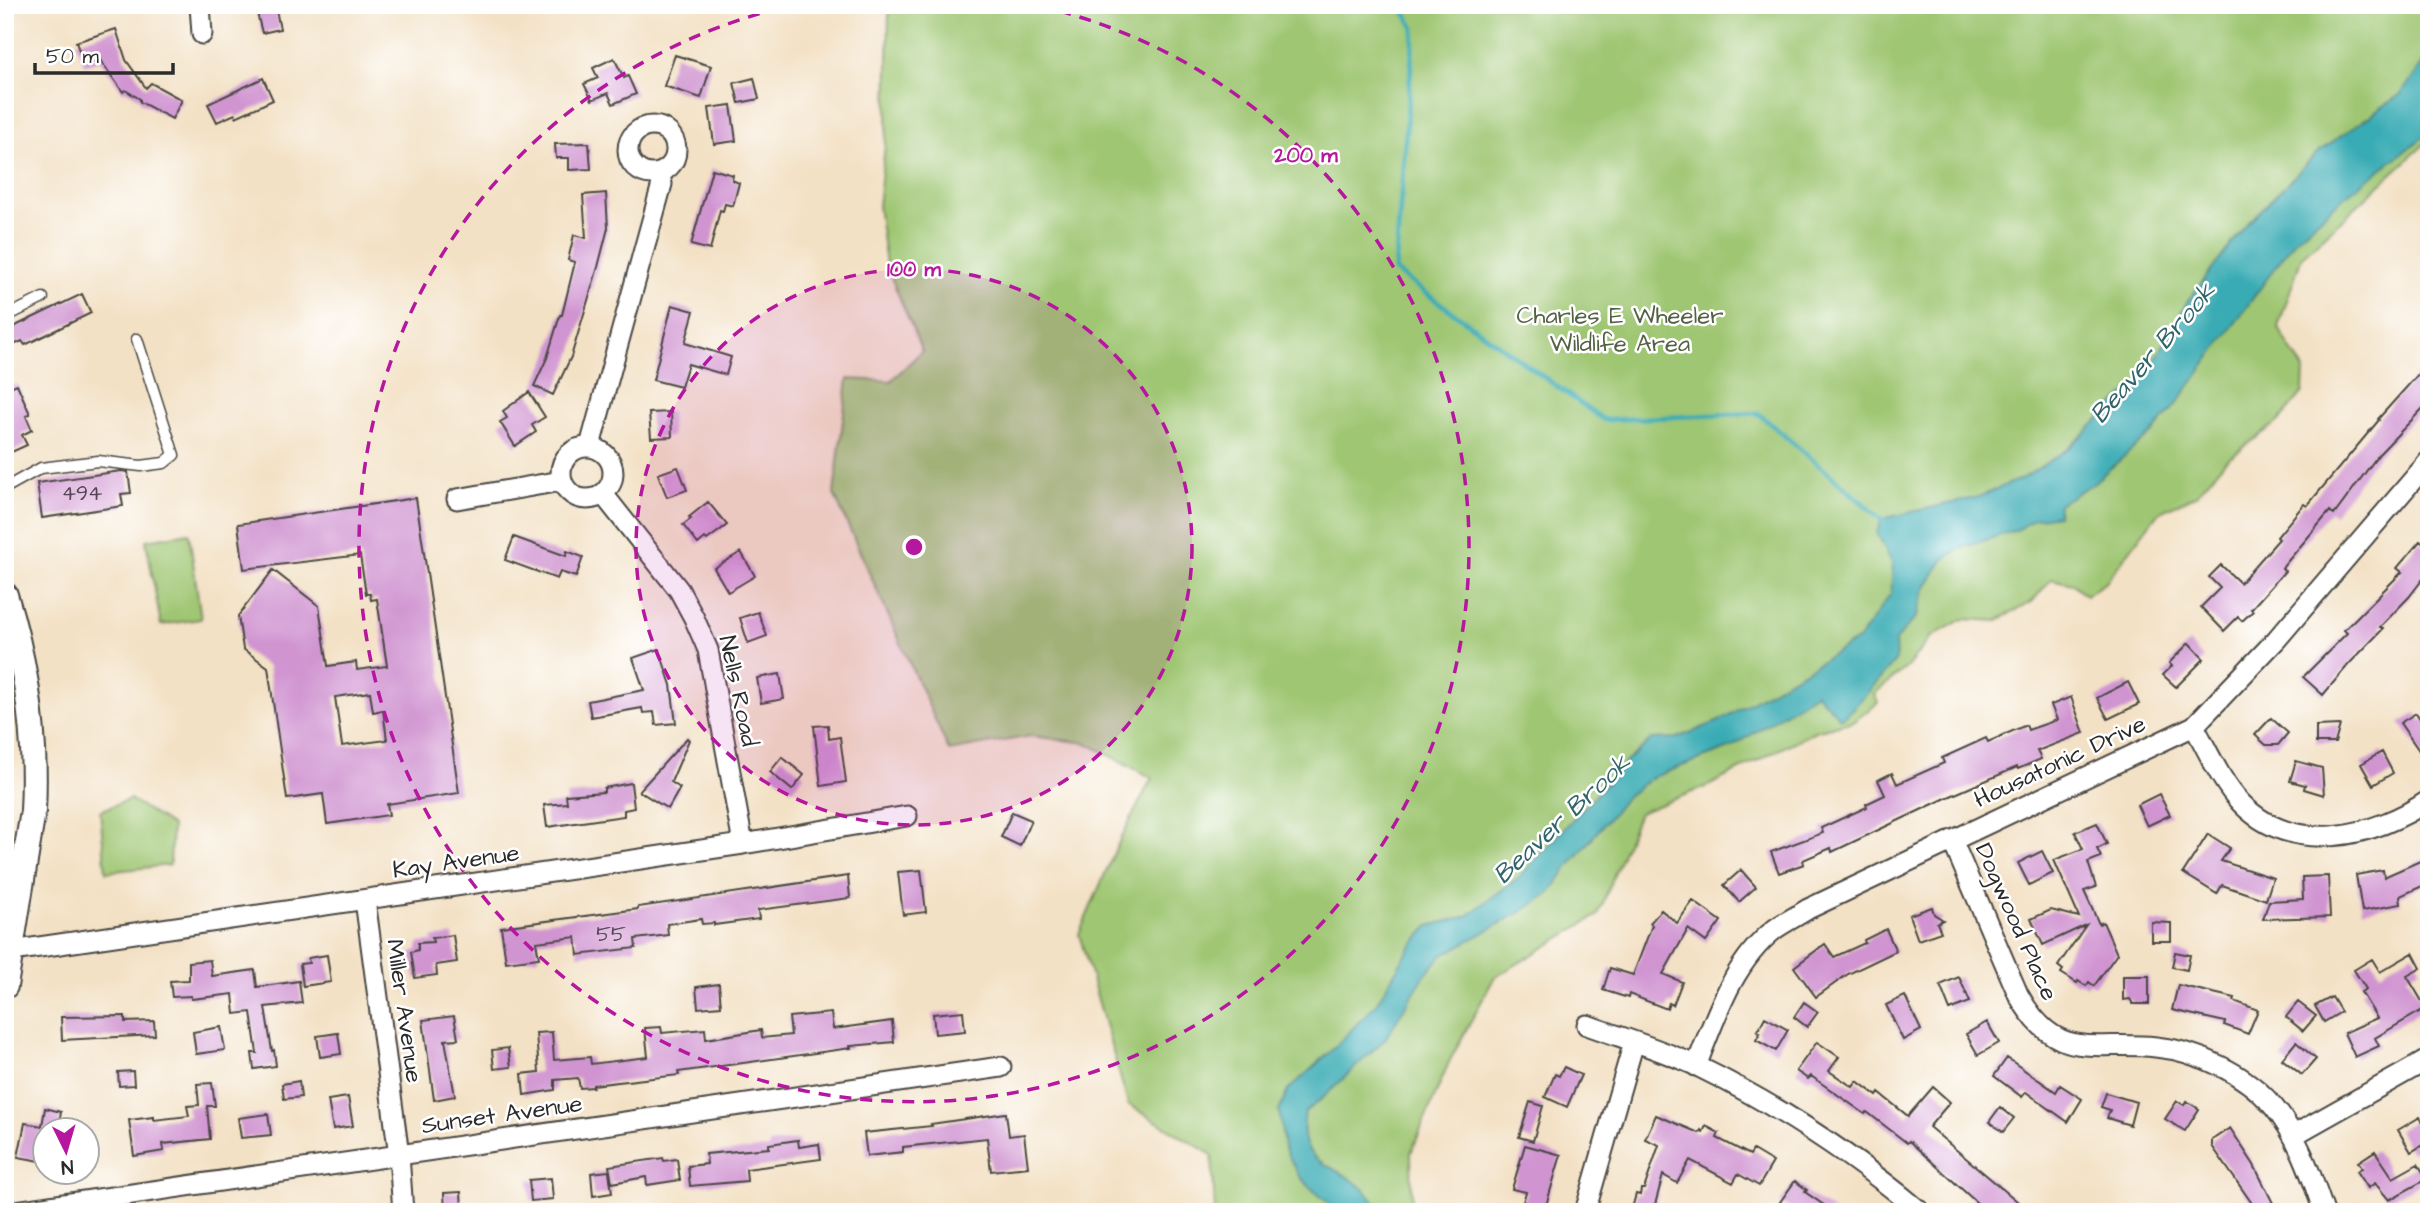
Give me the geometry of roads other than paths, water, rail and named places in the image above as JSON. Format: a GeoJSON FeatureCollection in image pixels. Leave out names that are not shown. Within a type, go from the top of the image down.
{"type":"FeatureCollection","features":[{"type":"Feature","properties":{"kind":"street"},"geometry":{"type":"LineString","coordinates":[[200,5],[202,34]]}},
{"type":"Feature","properties":{"kind":"street"},"geometry":{"type":"LineString","coordinates":[[590,446],[662,184],[659,173]]}},
{"type":"Feature","properties":{"kind":"street"},"geometry":{"type":"LineString","coordinates":[[590,446],[606,454],[613,470],[609,487],[603,494],[596,498],[579,498],[565,489],[560,472],[566,456],[581,447],[590,446]]}},
{"type":"Feature","properties":{"kind":"street","name":"Housatonic Drive"},"geometry":{"type":"LineString","coordinates":[[1696,1066],[1735,974],[1760,942],[1808,909],[2194,726],[2284,630],[2429,461]]}},
{"type":"Feature","properties":{"kind":"street"},"geometry":{"type":"LineString","coordinates":[[457,499],[561,481]]}},
{"type":"Feature","properties":{"kind":"street","name":"Nells Road"},"geometry":{"type":"LineString","coordinates":[[603,494],[679,590],[708,650],[743,844]]}},
{"type":"Feature","properties":{"kind":"street"},"geometry":{"type":"LineString","coordinates":[[5,595],[26,673],[34,753],[33,811],[5,986]]}},
{"type":"Feature","properties":{"kind":"street"},"geometry":{"type":"LineString","coordinates":[[2194,726],[2239,801],[2259,818],[2296,833],[2333,836],[2368,831],[2429,800]]}},
{"type":"Feature","properties":{"kind":"street","name":"Kay Avenue"},"geometry":{"type":"LineString","coordinates":[[12,951],[743,844],[907,816]]}},
{"type":"Feature","properties":{"kind":"street","name":"Dogwood Place"},"geometry":{"type":"LineString","coordinates":[[1952,840],[2018,994],[2039,1026],[2064,1041],[2077,1045],[2159,1047],[2205,1059],[2222,1067],[2258,1091],[2272,1104],[2294,1135],[2324,1212]]}},
{"type":"Feature","properties":{"kind":"street","name":"Miller Avenue"},"geometry":{"type":"LineString","coordinates":[[365,900],[399,1155],[403,1212]]}},
{"type":"Feature","properties":{"kind":"street"},"geometry":{"type":"LineString","coordinates":[[1587,1025],[1696,1066],[1799,1122],[1921,1212]]}},
{"type":"Feature","properties":{"kind":"street"},"geometry":{"type":"LineString","coordinates":[[1585,1212],[1634,1042]]}},
{"type":"Feature","properties":{"kind":"street"},"geometry":{"type":"LineString","coordinates":[[2294,1135],[2429,1059]]}},
{"type":"Feature","properties":{"kind":"street","name":"Sunset Avenue"},"geometry":{"type":"LineString","coordinates":[[9,1212],[1001,1067]]}},
{"type":"Feature","properties":{"kind":"lane"},"geometry":{"type":"LineString","coordinates":[[5,317],[43,298]]}},
{"type":"Feature","properties":{"kind":"lane"},"geometry":{"type":"LineString","coordinates":[[5,488],[41,468],[98,461],[141,466],[164,463],[174,455],[137,339]]}},
{"type":"Feature","properties":{"kind":"water"},"geometry":{"type":"Polygon","coordinates":[[[2429,55],[2429,133],[2345,196],[2295,240],[2176,405],[2154,431],[2092,484],[2059,504],[2058,515],[2034,519],[2019,529],[1959,549],[1942,561],[1924,591],[1917,616],[1895,641],[1896,660],[1849,712],[1841,719],[1816,693],[1732,747],[1651,778],[1626,797],[1550,893],[1441,956],[1425,975],[1385,1039],[1305,1112],[1305,1141],[1315,1158],[1359,1185],[1381,1212],[1339,1212],[1313,1190],[1299,1176],[1284,1148],[1279,1111],[1288,1090],[1332,1050],[1376,1004],[1410,947],[1429,926],[1467,916],[1518,878],[1627,761],[1652,739],[1677,738],[1717,722],[1859,639],[1891,593],[1893,565],[1877,533],[1881,519],[1978,497],[2025,477],[2069,448],[2150,370],[2187,302],[2247,224],[2318,152],[2401,94],[2429,55]]]}},
{"type":"Feature","properties":{"kind":"waterway"},"geometry":{"type":"LineString","coordinates":[[1400,5],[1414,28],[1395,271],[1604,420],[1758,413],[1886,523]]}},
{"type":"Feature","properties":{"kind":"park label","name":"Charles E Wheeler Wildlife Area"},"geometry":{"type":"Point","coordinates":[1620,330]}},
{"type":"Feature","properties":{"kind":"water label","name":"Beaver Brook"},"geometry":{"type":"Point","coordinates":[2153,353]}},
{"type":"Feature","properties":{"kind":"water label","name":"Beaver Brook"},"geometry":{"type":"Point","coordinates":[1562,819]}}]}
